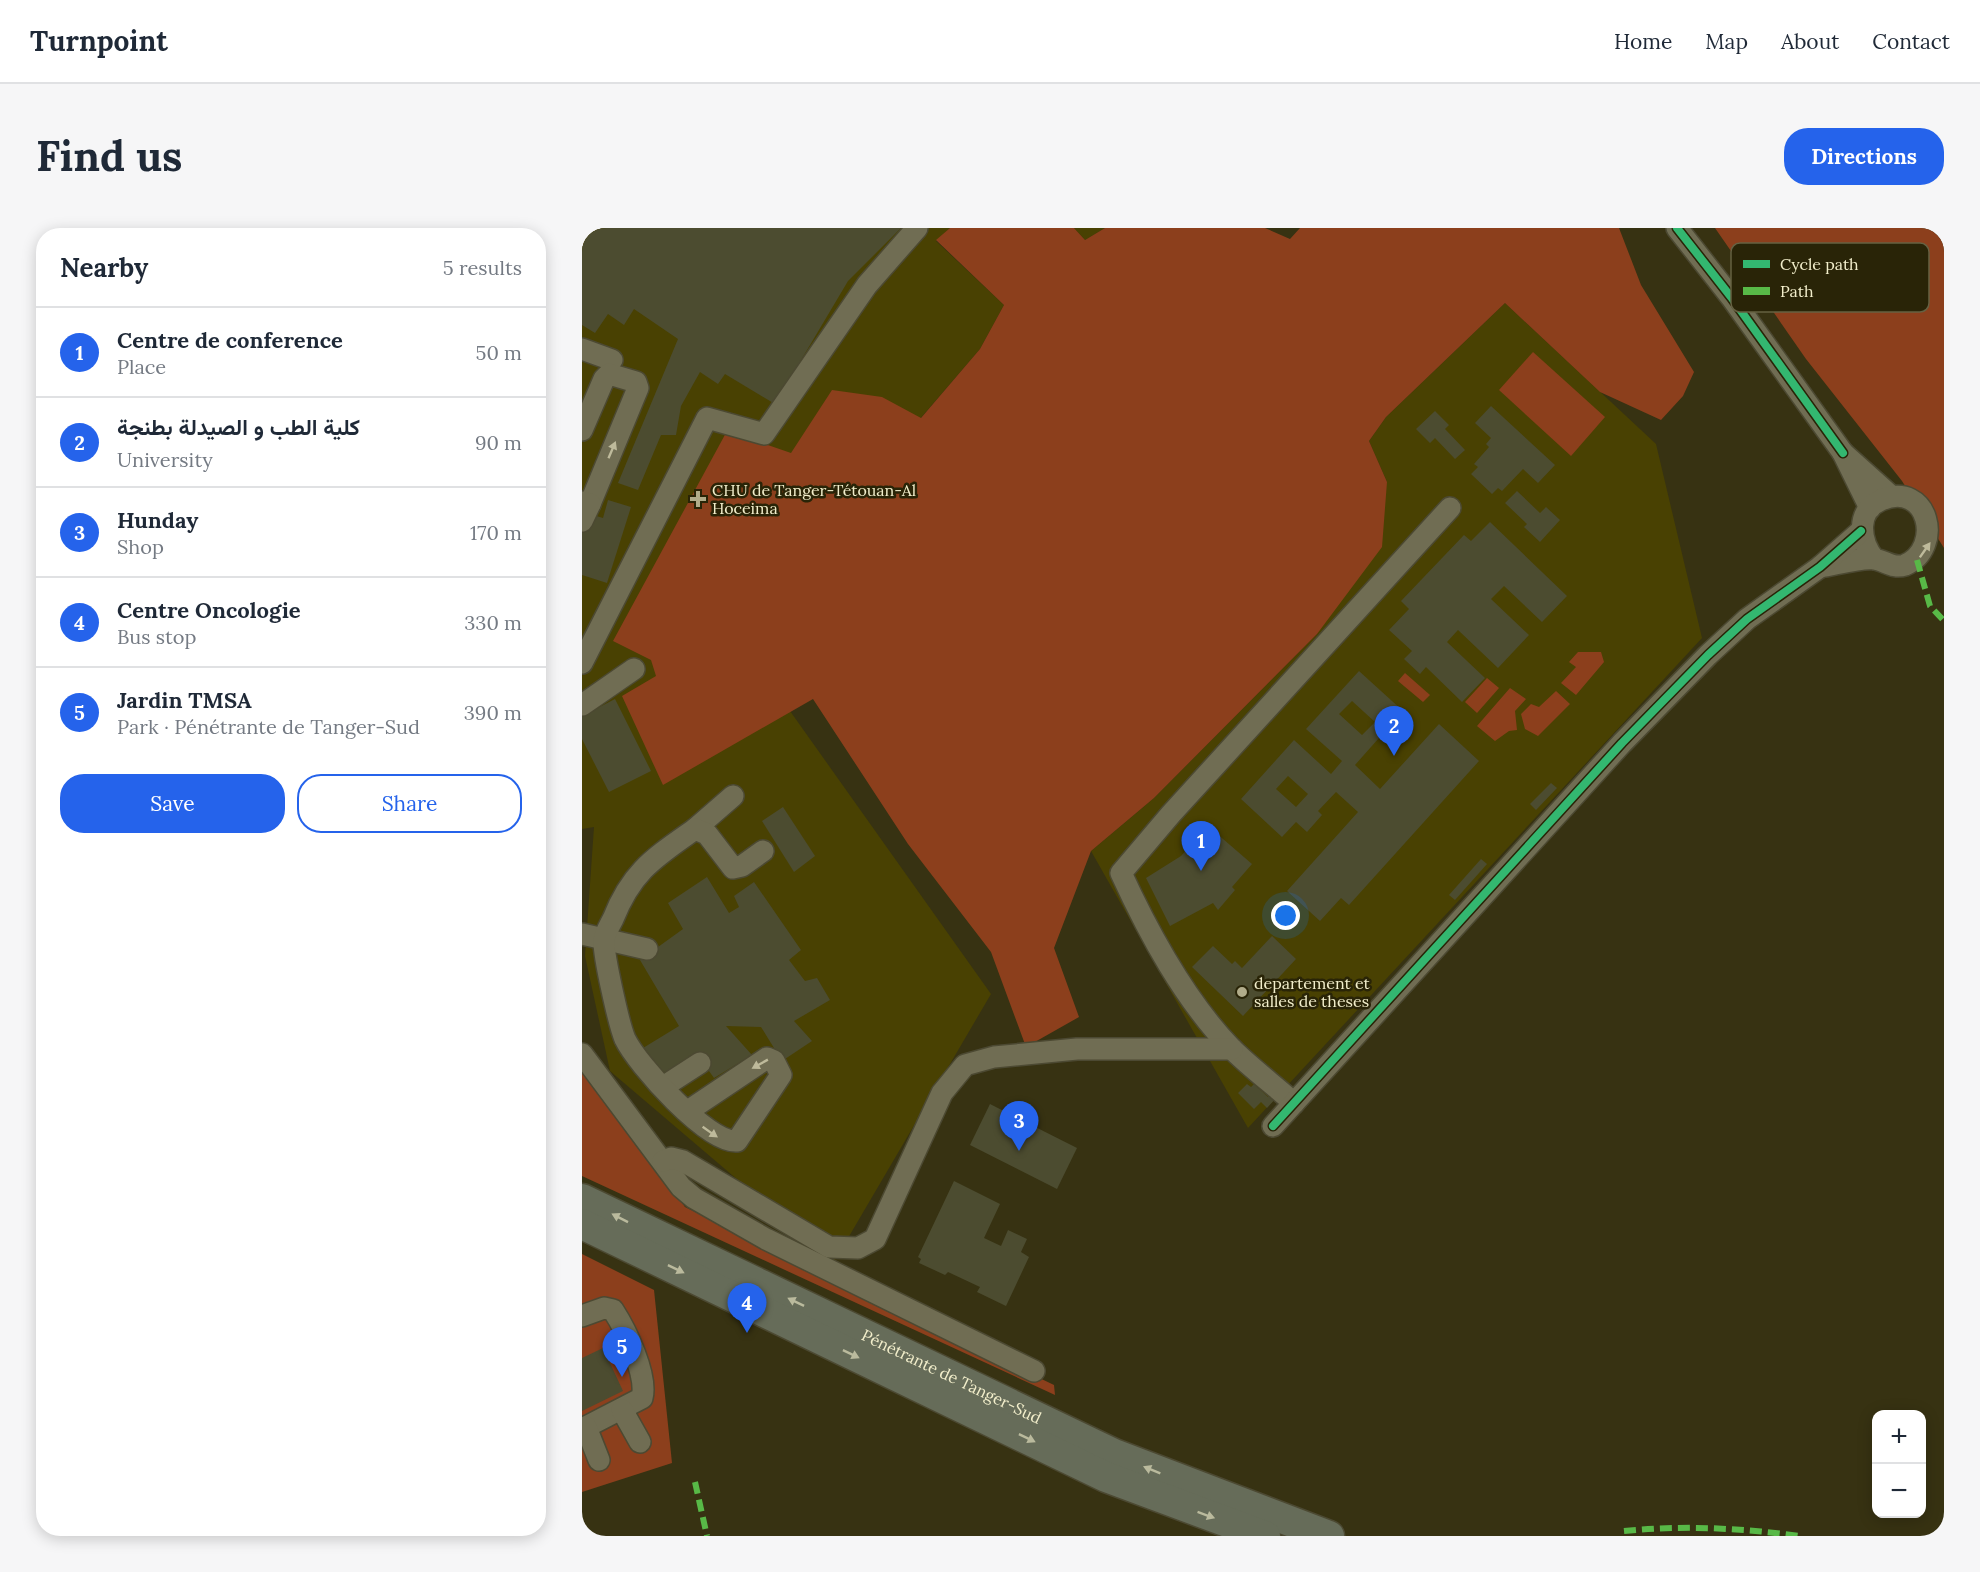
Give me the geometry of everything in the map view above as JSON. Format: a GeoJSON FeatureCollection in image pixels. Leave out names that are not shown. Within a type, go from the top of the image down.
{"type":"FeatureCollection","features":[{"type":"Feature","properties":{"kind":"highway","name":"Pénétrante de Tanger-Sud"},"geometry":{"type":"LineString","coordinates":[[582,1199],[1114,1454],[1329,1536]]}},
{"type":"Feature","properties":{"kind":"highway","name":"Pénétrante de Tanger-Sud"},"geometry":{"type":"LineString","coordinates":[[582,1224],[1106,1477],[1264,1536]]}},
{"type":"Feature","properties":{"kind":"street"},"geometry":{"type":"LineString","coordinates":[[582,663],[706,418],[764,434],[867,285],[917,228]]}},
{"type":"Feature","properties":{"kind":"street"},"geometry":{"type":"LineString","coordinates":[[1677,228],[1731,298]]}},
{"type":"Feature","properties":{"kind":"street"},"geometry":{"type":"LineString","coordinates":[[1741,312],[1843,453],[1870,508]]}},
{"type":"Feature","properties":{"kind":"street"},"geometry":{"type":"LineString","coordinates":[[582,349],[612,360]]}},
{"type":"Feature","properties":{"kind":"street"},"geometry":{"type":"LineString","coordinates":[[582,430],[604,378],[609,374],[636,382],[638,388],[585,509]]}},
{"type":"Feature","properties":{"kind":"street"},"geometry":{"type":"LineString","coordinates":[[1843,453],[1891,496]]}},
{"type":"Feature","properties":{"kind":"street"},"geometry":{"type":"LineString","coordinates":[[1273,1126],[1622,743],[1700,663],[1747,619],[1820,567],[1861,531],[1870,508],[1891,496],[1909,497],[1924,507],[1930,518],[1932,534],[1929,545],[1917,560],[1902,566],[1890,566],[1874,559],[1820,567]]}},
{"type":"Feature","properties":{"kind":"street"},"geometry":{"type":"LineString","coordinates":[[1294,1103],[1232,1049],[1206,1019],[1145,925],[1121,873],[1171,814],[1450,508]]}},
{"type":"Feature","properties":{"kind":"street"},"geometry":{"type":"LineString","coordinates":[[1861,531],[1863,540],[1874,559]]}},
{"type":"Feature","properties":{"kind":"street"},"geometry":{"type":"LineString","coordinates":[[582,705],[634,669]]}},
{"type":"Feature","properties":{"kind":"street"},"geometry":{"type":"LineString","coordinates":[[688,1112],[663,1088],[626,1041],[619,1024],[604,940],[620,900],[635,875],[733,796]]}},
{"type":"Feature","properties":{"kind":"street"},"geometry":{"type":"LineString","coordinates":[[694,829],[707,834],[734,868],[742,866],[763,851]]}},
{"type":"Feature","properties":{"kind":"street"},"geometry":{"type":"LineString","coordinates":[[582,934],[647,949]]}},
{"type":"Feature","properties":{"kind":"street"},"geometry":{"type":"LineString","coordinates":[[663,1161],[671,1158],[683,1161],[829,1247],[858,1248],[875,1239],[942,1093],[965,1065],[994,1057],[1077,1049],[1232,1049]]}},
{"type":"Feature","properties":{"kind":"street"},"geometry":{"type":"LineString","coordinates":[[582,1054],[681,1187],[694,1198],[766,1239],[1034,1371]]}},
{"type":"Feature","properties":{"kind":"street"},"geometry":{"type":"LineString","coordinates":[[663,1088],[700,1063]]}},
{"type":"Feature","properties":{"kind":"street"},"geometry":{"type":"LineString","coordinates":[[582,1316],[604,1308],[613,1310],[623,1324],[646,1386],[642,1398],[584,1428],[599,1460]]}},
{"type":"Feature","properties":{"kind":"street"},"geometry":{"type":"LineString","coordinates":[[622,1410],[640,1443]]}},
{"type":"Feature","properties":{"kind":"shaded area"},"geometry":{"type":"Polygon","coordinates":[[[582,228],[950,228],[936,241],[1004,305],[980,349],[894,449],[790,711],[991,994],[834,1262],[610,1071],[585,956],[594,827],[582,829],[582,228]]]}},
{"type":"Feature","properties":{"kind":"shaded area"},"geometry":{"type":"Polygon","coordinates":[[[950,228],[1074,228],[1085,240],[1105,228],[1265,228],[1290,239],[1300,228],[1619,228],[1641,285],[1694,372],[1683,396],[1661,420],[1600,392],[1505,303],[1386,417],[1369,441],[1387,482],[1382,547],[1317,634],[1154,798],[1091,851],[1054,948],[1079,1017],[1026,1047],[991,952],[908,844],[813,699],[663,785],[622,696],[656,676],[651,660],[613,641],[727,431],[791,453],[832,390],[882,397],[921,418],[980,349],[1004,305],[936,240],[950,228]]]}},
{"type":"Feature","properties":{"kind":"shaded area"},"geometry":{"type":"Polygon","coordinates":[[[1074,228],[1105,228],[1085,240],[1074,228]]]}},
{"type":"Feature","properties":{"kind":"shaded area"},"geometry":{"type":"Polygon","coordinates":[[[1715,228],[1944,228],[1944,548],[1902,481],[1806,359],[1773,312],[1929,312],[1929,243],[1731,243],[1731,251],[1715,228]]]}},
{"type":"Feature","properties":{"kind":"shaded area"},"geometry":{"type":"Polygon","coordinates":[[[1505,303],[1656,444],[1702,638],[1248,1128],[1091,851],[1154,798],[1317,634],[1387,482],[1369,441],[1386,417],[1505,303]]]}},
{"type":"Feature","properties":{"kind":"shaded area"},"geometry":{"type":"Polygon","coordinates":[[[1533,352],[1605,417],[1571,456],[1499,390],[1533,352]]]}},
{"type":"Feature","properties":{"kind":"shaded area"},"geometry":{"type":"Polygon","coordinates":[[[1578,652],[1601,652],[1604,662],[1576,695],[1561,683],[1576,667],[1569,662],[1578,652]]]}},
{"type":"Feature","properties":{"kind":"shaded area"},"geometry":{"type":"Polygon","coordinates":[[[1405,673],[1430,695],[1423,702],[1398,681],[1405,673]]]}},
{"type":"Feature","properties":{"kind":"shaded area"},"geometry":{"type":"Polygon","coordinates":[[[1487,678],[1499,688],[1477,713],[1465,702],[1487,678]]]}},
{"type":"Feature","properties":{"kind":"shaded area"},"geometry":{"type":"Polygon","coordinates":[[[1510,688],[1526,699],[1515,711],[1517,730],[1509,731],[1495,741],[1477,726],[1510,688]]]}},
{"type":"Feature","properties":{"kind":"shaded area"},"geometry":{"type":"Polygon","coordinates":[[[1556,691],[1570,704],[1538,736],[1525,729],[1521,714],[1531,704],[1539,707],[1556,691]]]}},
{"type":"Feature","properties":{"kind":"shaded area"},"geometry":{"type":"Polygon","coordinates":[[[582,1066],[685,1207],[1054,1385],[1055,1395],[582,1176],[582,1066]]]}},
{"type":"Feature","properties":{"kind":"shaded area"},"geometry":{"type":"Polygon","coordinates":[[[582,1254],[654,1290],[672,1463],[582,1492],[582,1254]]]}},
{"type":"Feature","properties":{"kind":"building"},"geometry":{"type":"Polygon","coordinates":[[[582,228],[901,228],[848,281],[775,404],[725,374],[718,384],[700,372],[681,406],[676,435],[661,435],[638,490],[618,483],[678,339],[634,309],[624,325],[608,314],[595,333],[582,325],[582,228]]]}},
{"type":"Feature","properties":{"kind":"building"},"geometry":{"type":"Polygon","coordinates":[[[1491,406],[1555,465],[1538,483],[1523,469],[1502,491],[1498,488],[1492,494],[1471,474],[1478,467],[1474,464],[1489,447],[1486,444],[1491,438],[1475,423],[1491,406]]]}},
{"type":"Feature","properties":{"kind":"building"},"geometry":{"type":"Polygon","coordinates":[[[1435,411],[1449,425],[1445,429],[1465,450],[1455,459],[1435,438],[1430,443],[1416,429],[1435,411]]]}},
{"type":"Feature","properties":{"kind":"building"},"geometry":{"type":"Polygon","coordinates":[[[1517,491],[1540,513],[1546,507],[1560,520],[1540,542],[1524,527],[1527,524],[1505,503],[1517,491]]]}},
{"type":"Feature","properties":{"kind":"building"},"geometry":{"type":"Polygon","coordinates":[[[608,500],[631,507],[607,583],[582,575],[582,530],[587,513],[603,518],[608,500]]]}},
{"type":"Feature","properties":{"kind":"building"},"geometry":{"type":"Polygon","coordinates":[[[1490,522],[1567,596],[1542,622],[1504,586],[1491,599],[1529,635],[1498,668],[1458,630],[1447,642],[1485,678],[1462,702],[1426,667],[1420,674],[1404,659],[1412,651],[1389,630],[1409,609],[1401,601],[1464,535],[1471,541],[1490,522]]]}},
{"type":"Feature","properties":{"kind":"building"},"geometry":{"type":"Polygon","coordinates":[[[1359,671],[1403,711],[1355,765],[1380,789],[1439,724],[1479,761],[1349,905],[1341,898],[1320,921],[1287,891],[1358,812],[1336,792],[1318,811],[1322,815],[1307,832],[1296,822],[1282,837],[1241,799],[1294,740],[1331,774],[1342,761],[1306,729],[1359,671]],[[1352,701],[1339,714],[1362,735],[1375,722],[1352,701]],[[1288,776],[1276,789],[1296,807],[1308,794],[1288,776]]]}},
{"type":"Feature","properties":{"kind":"building"},"geometry":{"type":"Polygon","coordinates":[[[615,699],[651,771],[609,792],[582,739],[582,716],[615,699]]]}},
{"type":"Feature","properties":{"kind":"building"},"geometry":{"type":"Polygon","coordinates":[[[1551,783],[1557,788],[1536,810],[1530,804],[1551,783]]]}},
{"type":"Feature","properties":{"kind":"building"},"geometry":{"type":"Polygon","coordinates":[[[783,807],[815,856],[794,872],[762,821],[783,807]]]}},
{"type":"Feature","properties":{"kind":"building"},"geometry":{"type":"Polygon","coordinates":[[[1208,826],[1252,864],[1232,887],[1235,890],[1218,910],[1213,903],[1170,926],[1146,878],[1181,856],[1208,826]]]}},
{"type":"Feature","properties":{"kind":"building"},"geometry":{"type":"Polygon","coordinates":[[[1481,859],[1487,864],[1455,900],[1449,895],[1481,859]]]}},
{"type":"Feature","properties":{"kind":"building"},"geometry":{"type":"Polygon","coordinates":[[[707,877],[729,913],[739,907],[734,896],[754,882],[801,950],[789,960],[805,981],[817,978],[830,1000],[794,1021],[812,1041],[782,1061],[761,1027],[726,1026],[752,1055],[714,1078],[699,1057],[663,1079],[643,1048],[679,1026],[640,960],[683,929],[668,903],[707,877]]]}},
{"type":"Feature","properties":{"kind":"building","name":"departement et salles de theses"},"geometry":{"type":"Polygon","coordinates":[[[1272,936],[1296,959],[1243,1016],[1192,967],[1213,946],[1232,964],[1235,961],[1242,968],[1272,936]]]}},
{"type":"Feature","properties":{"kind":"building"},"geometry":{"type":"Polygon","coordinates":[[[1247,1084],[1251,1087],[1254,1084],[1268,1097],[1272,1093],[1277,1097],[1267,1108],[1261,1102],[1254,1109],[1238,1093],[1247,1084]]]}},
{"type":"Feature","properties":{"kind":"building"},"geometry":{"type":"Polygon","coordinates":[[[990,1104],[1077,1148],[1057,1189],[970,1145],[990,1104]]]}},
{"type":"Feature","properties":{"kind":"building"},"geometry":{"type":"Polygon","coordinates":[[[954,1181],[1000,1204],[984,1238],[1001,1246],[1008,1230],[1027,1239],[1021,1252],[1029,1257],[1006,1306],[977,1292],[980,1287],[948,1272],[945,1275],[919,1263],[921,1259],[918,1257],[954,1181]]]}},
{"type":"Feature","properties":{"kind":"building"},"geometry":{"type":"Polygon","coordinates":[[[603,1348],[623,1391],[582,1411],[582,1358],[603,1348]]]}},
{"type":"Feature","properties":{"kind":"marked path"},"geometry":{"type":"LineString","coordinates":[[1917,560],[1930,606],[1944,621]]}},
{"type":"Feature","properties":{"kind":"marked path"},"geometry":{"type":"LineString","coordinates":[[695,1482],[707,1536]]}},
{"type":"Feature","properties":{"kind":"marked path"},"geometry":{"type":"LineString","coordinates":[[1624,1531],[1711,1528],[1799,1536]]}},
{"type":"Feature","properties":{"kind":"cycle path"},"geometry":{"type":"LineString","coordinates":[[1677,228],[1731,297]]}},
{"type":"Feature","properties":{"kind":"cycle path"},"geometry":{"type":"LineString","coordinates":[[1742,312],[1843,453]]}},
{"type":"Feature","properties":{"kind":"cycle path"},"geometry":{"type":"LineString","coordinates":[[1273,1126],[1622,743],[1708,655],[1747,619],[1820,567],[1861,531]]}},
{"type":"Feature","properties":{"kind":"place","name":"CHU de Tanger-Tétouan-Al Hoceima"},"geometry":{"type":"Point","coordinates":[698,499]}},
{"type":"Feature","properties":{"kind":"place","name":"كلية الطب و الصيدلة بطنجة"},"geometry":{"type":"Point","coordinates":[1394,756]}},
{"type":"Feature","properties":{"kind":"place","name":"Centre de conference"},"geometry":{"type":"Point","coordinates":[1201,871]}},
{"type":"Feature","properties":{"kind":"place","name":"departement et salles de theses"},"geometry":{"type":"Point","coordinates":[1242,992]}},
{"type":"Feature","properties":{"kind":"place","name":"Hunday"},"geometry":{"type":"Point","coordinates":[1019,1151]}},
{"type":"Feature","properties":{"kind":"place","name":"Centre Oncologie"},"geometry":{"type":"Point","coordinates":[747,1333]}},
{"type":"Feature","properties":{"kind":"place","name":"Jardin TMSA"},"geometry":{"type":"Point","coordinates":[622,1377]}}]}
